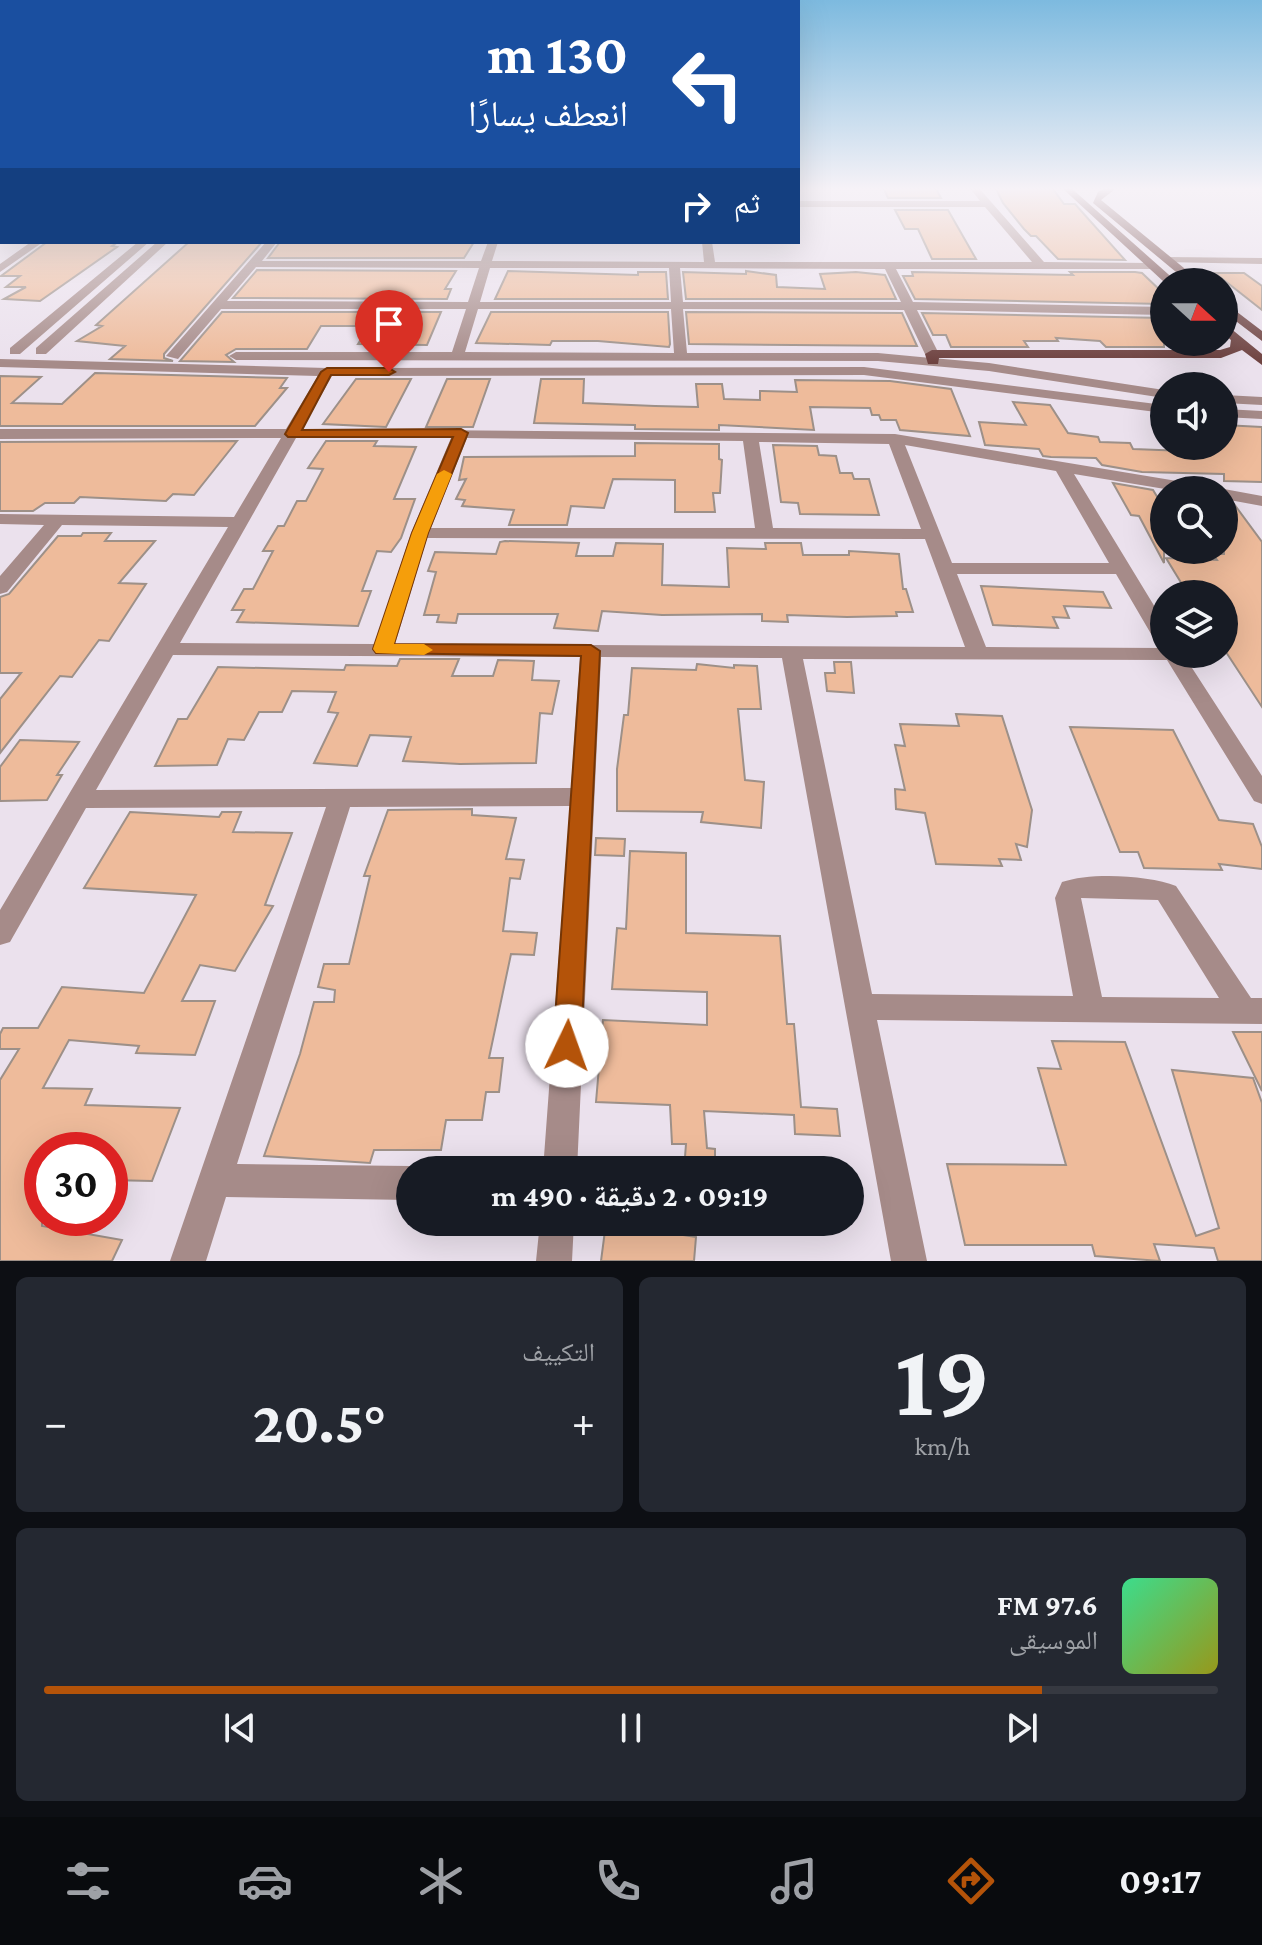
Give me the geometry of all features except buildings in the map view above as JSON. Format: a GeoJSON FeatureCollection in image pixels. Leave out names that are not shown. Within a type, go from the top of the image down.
{"type":"FeatureCollection","features":[{"type":"Feature","properties":{"kind":"main road"},"geometry":{"type":"LineString","coordinates":[[1129,246],[1154,268]]}},
{"type":"Feature","properties":{"kind":"main road"},"geometry":{"type":"LineString","coordinates":[[1151,246],[1178,268]]}},
{"type":"Feature","properties":{"kind":"main road"},"geometry":{"type":"LineString","coordinates":[[1238,317],[1262,337]]}},
{"type":"Feature","properties":{"kind":"main road"},"geometry":{"type":"LineString","coordinates":[[1238,338],[1262,361]]}},
{"type":"Feature","properties":{"kind":"main road"},"geometry":{"type":"LineString","coordinates":[[932,358],[1189,356]]}},
{"type":"Feature","properties":{"kind":"street"},"geometry":{"type":"LineString","coordinates":[[3,265],[32,246]]}},
{"type":"Feature","properties":{"kind":"street"},"geometry":{"type":"LineString","coordinates":[[15,351],[139,246]]}},
{"type":"Feature","properties":{"kind":"street"},"geometry":{"type":"LineString","coordinates":[[41,351],[159,246]]}},
{"type":"Feature","properties":{"kind":"street"},"geometry":{"type":"LineString","coordinates":[[173,356],[269,246]]}},
{"type":"Feature","properties":{"kind":"street"},"geometry":{"type":"LineString","coordinates":[[457,357],[492,246]]}},
{"type":"Feature","properties":{"kind":"street"},"geometry":{"type":"LineString","coordinates":[[708,246],[710,265]]}},
{"type":"Feature","properties":{"kind":"street"},"geometry":{"type":"LineString","coordinates":[[1023,246],[1040,265]]}},
{"type":"Feature","properties":{"kind":"street"},"geometry":{"type":"LineString","coordinates":[[1168,260],[1262,261]]}},
{"type":"Feature","properties":{"kind":"street"},"geometry":{"type":"LineString","coordinates":[[253,264],[1151,266]]}},
{"type":"Feature","properties":{"kind":"street"},"geometry":{"type":"LineString","coordinates":[[674,265],[681,356]]}},
{"type":"Feature","properties":{"kind":"street"},"geometry":{"type":"LineString","coordinates":[[889,265],[932,358]]}},
{"type":"Feature","properties":{"kind":"street"},"geometry":{"type":"LineString","coordinates":[[217,305],[909,306],[1150,311]]}},
{"type":"Feature","properties":{"kind":"street"},"geometry":{"type":"LineString","coordinates":[[0,351],[173,356],[932,358],[1150,392]]}},
{"type":"Feature","properties":{"kind":"street"},"geometry":{"type":"LineString","coordinates":[[0,363],[327,372],[864,371],[1150,407]]}},
{"type":"Feature","properties":{"kind":"street"},"geometry":{"type":"LineString","coordinates":[[0,934],[327,372]]}},
{"type":"Feature","properties":{"kind":"street"},"geometry":{"type":"LineString","coordinates":[[1238,400],[1262,401]]}},
{"type":"Feature","properties":{"kind":"street"},"geometry":{"type":"LineString","coordinates":[[1238,414],[1262,415]]}},
{"type":"Feature","properties":{"kind":"street"},"geometry":{"type":"LineString","coordinates":[[383,649],[420,533],[461,433]]}},
{"type":"Feature","properties":{"kind":"street"},"geometry":{"type":"LineString","coordinates":[[0,434],[461,433],[895,439],[1150,482]]}},
{"type":"Feature","properties":{"kind":"street"},"geometry":{"type":"LineString","coordinates":[[750,436],[765,534]]}},
{"type":"Feature","properties":{"kind":"street"},"geometry":{"type":"LineString","coordinates":[[895,439],[978,653]]}},
{"type":"Feature","properties":{"kind":"street"},"geometry":{"type":"LineString","coordinates":[[1062,467],[1150,615]]}},
{"type":"Feature","properties":{"kind":"street"},"geometry":{"type":"LineString","coordinates":[[1262,491],[1257,491],[1262,501]]}},
{"type":"Feature","properties":{"kind":"street"},"geometry":{"type":"LineString","coordinates":[[1238,497],[1262,501]]}},
{"type":"Feature","properties":{"kind":"street"},"geometry":{"type":"LineString","coordinates":[[0,519],[239,522]]}},
{"type":"Feature","properties":{"kind":"street"},"geometry":{"type":"LineString","coordinates":[[0,588],[57,520]]}},
{"type":"Feature","properties":{"kind":"street"},"geometry":{"type":"LineString","coordinates":[[420,533],[933,534]]}},
{"type":"Feature","properties":{"kind":"street"},"geometry":{"type":"LineString","coordinates":[[946,569],[1123,568]]}},
{"type":"Feature","properties":{"kind":"street"},"geometry":{"type":"LineString","coordinates":[[166,649],[1150,654]]}},
{"type":"Feature","properties":{"kind":"street"},"geometry":{"type":"LineString","coordinates":[[561,1156],[591,651]]}},
{"type":"Feature","properties":{"kind":"street"},"geometry":{"type":"LineString","coordinates":[[791,651],[909,1261]]}},
{"type":"Feature","properties":{"kind":"street"},"geometry":{"type":"LineString","coordinates":[[1182,668],[1262,795]]}},
{"type":"Feature","properties":{"kind":"street"},"geometry":{"type":"LineString","coordinates":[[79,799],[582,797]]}},
{"type":"Feature","properties":{"kind":"street"},"geometry":{"type":"LineString","coordinates":[[188,1261],[341,798]]}},
{"type":"Feature","properties":{"kind":"street"},"geometry":{"type":"LineString","coordinates":[[1090,1009],[1068,898],[1071,889],[1077,888],[1157,889],[1167,893],[1253,1011]]}},
{"type":"Feature","properties":{"kind":"street"},"geometry":{"type":"LineString","coordinates":[[860,1007],[1253,1011]]}},
{"type":"Feature","properties":{"kind":"street"},"geometry":{"type":"LineString","coordinates":[[216,1180],[396,1183]]}},
{"type":"Feature","properties":{"kind":"street"},"geometry":{"type":"LineString","coordinates":[[554,1261],[556,1236]]}},
{"type":"Feature","properties":{"kind":"slow traffic"},"geometry":{"type":"LineString","coordinates":[[424,650],[383,649],[420,533],[444,474]]}},
{"type":"Feature","properties":{"kind":"route"},"geometry":{"type":"LineString","coordinates":[[389,372],[327,372],[292,434],[461,433],[420,533],[383,649],[591,651],[567,1046]]}}]}
